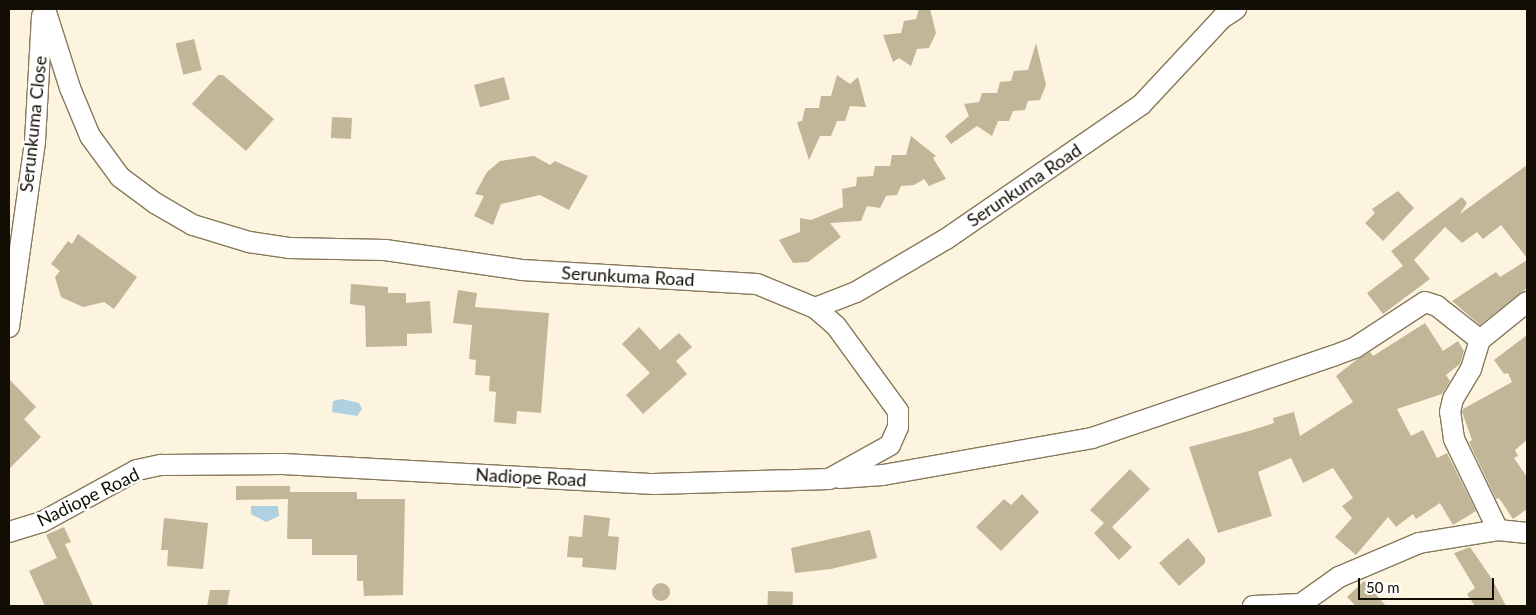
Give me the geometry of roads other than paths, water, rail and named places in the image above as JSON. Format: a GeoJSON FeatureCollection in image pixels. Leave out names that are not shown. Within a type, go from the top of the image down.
{"type":"FeatureCollection","features":[{"type":"Feature","properties":{"kind":"street","name":"Serunkuma Road"},"geometry":{"type":"LineString","coordinates":[[44,9],[70,88],[90,136],[120,177],[155,203],[193,225],[249,242],[289,248],[385,250],[522,270],[757,284],[815,308],[856,292],[946,239],[1141,105],[1222,18],[1236,9]]}},
{"type":"Feature","properties":{"kind":"street","name":"Serunkuma Close"},"geometry":{"type":"LineString","coordinates":[[9,328],[35,141],[44,9]]}},
{"type":"Feature","properties":{"kind":"street"},"geometry":{"type":"LineString","coordinates":[[829,479],[883,475],[1092,438],[1333,356],[1356,346],[1425,302],[1437,306],[1480,340]]}},
{"type":"Feature","properties":{"kind":"street"},"geometry":{"type":"LineString","coordinates":[[1498,530],[1450,424],[1453,399],[1472,369],[1480,340],[1527,302]]}},
{"type":"Feature","properties":{"kind":"street","name":"Nadiope Road"},"geometry":{"type":"LineString","coordinates":[[9,532],[42,522],[137,470],[161,465],[283,464],[654,484],[829,479],[890,445],[898,427],[898,411],[836,326],[815,308]]}},
{"type":"Feature","properties":{"kind":"street"},"geometry":{"type":"LineString","coordinates":[[1253,606],[1301,605],[1339,576],[1398,551],[1446,537],[1498,530],[1527,532]]}},
{"type":"Feature","properties":{"kind":"water"},"geometry":{"type":"Polygon","coordinates":[[[342,399],[359,403],[362,409],[357,416],[332,412],[333,401],[342,399]]]}},
{"type":"Feature","properties":{"kind":"water"},"geometry":{"type":"Polygon","coordinates":[[[251,506],[278,506],[279,516],[266,522],[251,514],[251,506]]]}}]}
